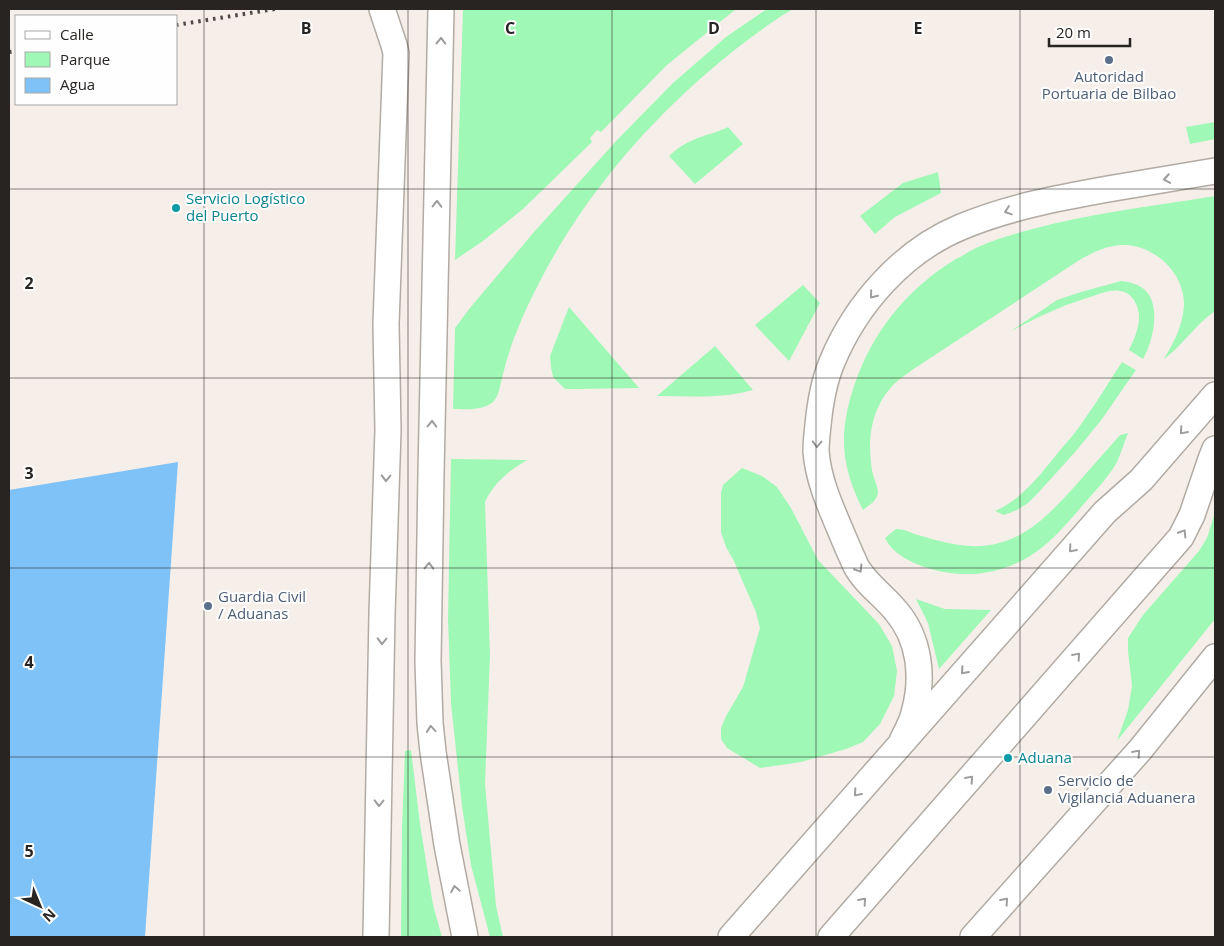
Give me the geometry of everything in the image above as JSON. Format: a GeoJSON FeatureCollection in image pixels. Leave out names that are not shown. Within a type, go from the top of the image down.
{"type":"FeatureCollection","features":[{"type":"Feature","properties":{"kind":"street"},"geometry":{"type":"LineString","coordinates":[[376,937],[382,614],[388,430],[386,324],[396,53],[382,9]]}},
{"type":"Feature","properties":{"kind":"street"},"geometry":{"type":"LineString","coordinates":[[441,9],[428,661],[433,752],[447,845],[465,937]]}},
{"type":"Feature","properties":{"kind":"street"},"geometry":{"type":"LineString","coordinates":[[902,741],[914,715],[918,697],[920,677],[913,637],[896,611],[857,568],[823,487],[816,451],[819,413],[824,390],[832,363],[843,338],[874,293],[892,274],[914,255],[960,227],[1018,207],[1051,199],[1215,171]]}},
{"type":"Feature","properties":{"kind":"street"},"geometry":{"type":"LineString","coordinates":[[731,937],[1105,512],[1141,480],[1215,395]]}},
{"type":"Feature","properties":{"kind":"street"},"geometry":{"type":"LineString","coordinates":[[831,937],[1181,537],[1192,515],[1215,449]]}},
{"type":"Feature","properties":{"kind":"street"},"geometry":{"type":"LineString","coordinates":[[973,937],[1140,750],[1215,657]]}},
{"type":"Feature","properties":{"kind":"green space"},"geometry":{"type":"Polygon","coordinates":[[[463,9],[736,9],[667,65],[601,132],[597,130],[590,138],[592,142],[523,209],[483,241],[455,260],[463,9]]]}},
{"type":"Feature","properties":{"kind":"green space"},"geometry":{"type":"Polygon","coordinates":[[[767,9],[793,9],[771,23],[708,72],[658,119],[613,169],[573,224],[539,283],[517,329],[495,400],[484,407],[453,409],[455,328],[470,308],[534,232],[618,139],[673,83],[726,37],[767,9]]]}},
{"type":"Feature","properties":{"kind":"green space"},"geometry":{"type":"Polygon","coordinates":[[[1215,122],[1215,139],[1190,144],[1186,127],[1215,122]]]}},
{"type":"Feature","properties":{"kind":"green space"},"geometry":{"type":"Polygon","coordinates":[[[728,127],[743,144],[695,184],[669,156],[688,142],[728,127]]]}},
{"type":"Feature","properties":{"kind":"green space"},"geometry":{"type":"Polygon","coordinates":[[[938,172],[941,193],[895,217],[875,234],[860,216],[903,183],[938,172]]]}},
{"type":"Feature","properties":{"kind":"green space"},"geometry":{"type":"Polygon","coordinates":[[[1215,196],[1215,311],[1171,353],[1164,359],[1180,326],[1184,305],[1183,293],[1173,271],[1155,255],[1133,246],[1121,245],[1110,247],[1086,256],[912,370],[886,393],[872,424],[870,447],[878,493],[874,501],[863,510],[849,475],[845,459],[844,443],[847,411],[858,375],[875,340],[897,309],[924,282],[956,259],[973,249],[995,240],[1052,224],[1098,214],[1215,196]]]}},
{"type":"Feature","properties":{"kind":"green space"},"geometry":{"type":"Polygon","coordinates":[[[1121,281],[1140,287],[1151,298],[1154,325],[1150,343],[1143,359],[1129,350],[1136,333],[1139,314],[1135,302],[1127,293],[1123,292],[1109,291],[1069,304],[1011,331],[1057,300],[1121,281]]]}},
{"type":"Feature","properties":{"kind":"green space"},"geometry":{"type":"Polygon","coordinates":[[[803,285],[820,303],[789,361],[755,325],[803,285]]]}},
{"type":"Feature","properties":{"kind":"green space"},"geometry":{"type":"Polygon","coordinates":[[[569,307],[639,388],[565,389],[553,377],[550,356],[569,307]]]}},
{"type":"Feature","properties":{"kind":"green space"},"geometry":{"type":"Polygon","coordinates":[[[715,346],[753,390],[717,396],[657,396],[715,346]]]}},
{"type":"Feature","properties":{"kind":"green space"},"geometry":{"type":"Polygon","coordinates":[[[1122,362],[1136,370],[1102,419],[1076,451],[1028,503],[1004,515],[995,511],[1014,500],[1044,470],[1080,427],[1122,362]]]}},
{"type":"Feature","properties":{"kind":"green space"},"geometry":{"type":"Polygon","coordinates":[[[1128,433],[1117,462],[1098,488],[1049,541],[1037,552],[1019,562],[994,571],[982,573],[957,574],[944,572],[924,567],[905,558],[893,549],[885,538],[896,529],[957,545],[970,546],[987,546],[1016,537],[1041,520],[1053,509],[1120,435],[1128,433]]]}},
{"type":"Feature","properties":{"kind":"green space"},"geometry":{"type":"Polygon","coordinates":[[[451,459],[527,460],[503,478],[485,502],[490,655],[485,784],[496,906],[503,937],[490,937],[471,865],[462,806],[451,703],[448,619],[451,459]]]}},
{"type":"Feature","properties":{"kind":"green space"},"geometry":{"type":"Polygon","coordinates":[[[742,468],[762,476],[777,487],[791,508],[818,560],[879,624],[892,646],[897,671],[894,696],[880,724],[863,742],[801,762],[760,768],[727,748],[721,739],[721,728],[743,687],[760,628],[756,612],[721,532],[721,493],[723,485],[742,468]]]}},
{"type":"Feature","properties":{"kind":"green space"},"geometry":{"type":"Polygon","coordinates":[[[1215,512],[1215,619],[1117,741],[1128,710],[1132,686],[1128,638],[1143,615],[1199,551],[1207,538],[1215,512]]]}},
{"type":"Feature","properties":{"kind":"green space"},"geometry":{"type":"Polygon","coordinates":[[[916,599],[945,609],[991,610],[939,669],[928,623],[916,599]]]}},
{"type":"Feature","properties":{"kind":"green space"},"geometry":{"type":"Polygon","coordinates":[[[411,750],[433,905],[442,937],[401,937],[405,751],[411,750]]]}},
{"type":"Feature","properties":{"kind":"water"},"geometry":{"type":"Polygon","coordinates":[[[178,462],[145,937],[9,937],[9,490],[178,462]]]}},
{"type":"Feature","properties":{"kind":"railway"},"geometry":{"type":"LineString","coordinates":[[178,25],[275,9]]}},
{"type":"Feature","properties":{"kind":"railway"},"geometry":{"type":"LineString","coordinates":[[9,52],[15,51]]}},
{"type":"Feature","properties":{"kind":"place","name":"Autoridad Portuaria de Bilbao"},"geometry":{"type":"Point","coordinates":[1109,60]}},
{"type":"Feature","properties":{"kind":"place","name":"Servicio Logístico del Puerto"},"geometry":{"type":"Point","coordinates":[176,208]}},
{"type":"Feature","properties":{"kind":"place","name":"Guardia Civil / Aduanas"},"geometry":{"type":"Point","coordinates":[208,606]}},
{"type":"Feature","properties":{"kind":"place","name":"Aduana"},"geometry":{"type":"Point","coordinates":[1008,758]}},
{"type":"Feature","properties":{"kind":"place","name":"Servicio de Vigilancia Aduanera"},"geometry":{"type":"Point","coordinates":[1048,790]}}]}
